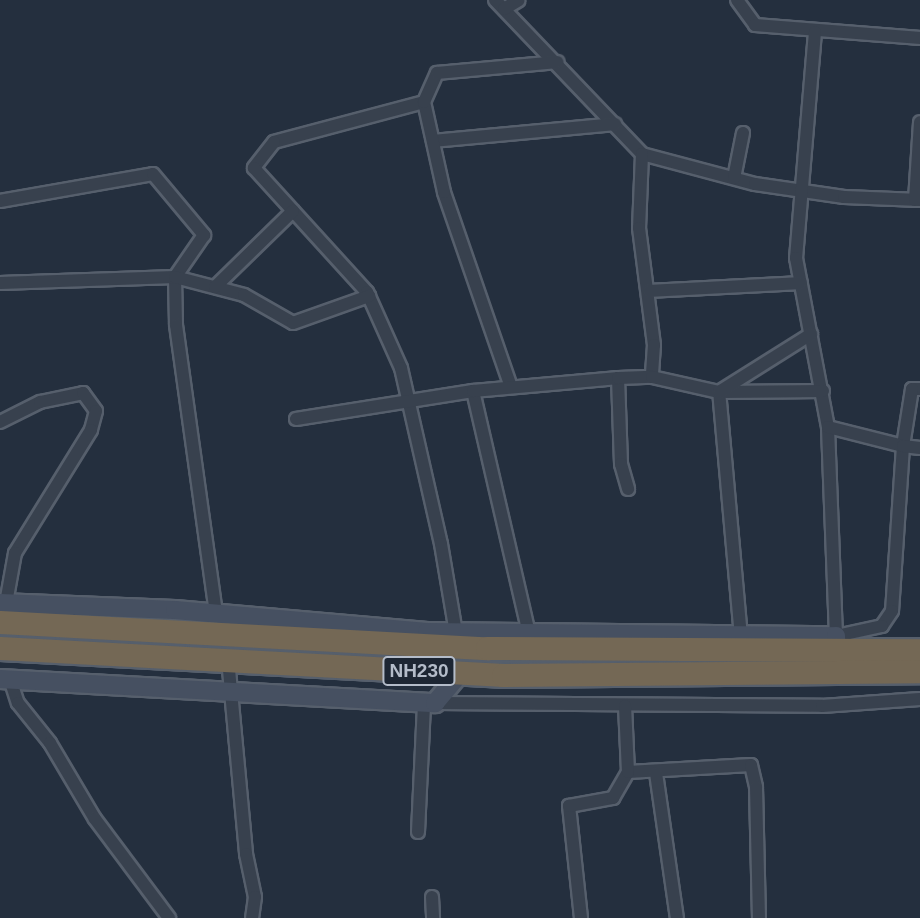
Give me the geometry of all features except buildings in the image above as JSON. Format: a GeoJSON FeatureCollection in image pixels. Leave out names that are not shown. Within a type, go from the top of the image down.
{"type":"FeatureCollection","features":[{"type":"Feature","properties":{"kind":"highway","name":"NH230"},"geometry":{"type":"LineString","coordinates":[[2,609],[431,639],[837,653],[920,671]]}},
{"type":"Feature","properties":{"kind":"highway","name":"NH230"},"geometry":{"type":"LineString","coordinates":[[0,648],[460,673],[837,653]]}},
{"type":"Feature","properties":{"kind":"highway","name":"NH230"},"geometry":{"type":"LineString","coordinates":[[872,661],[920,650]]}},
{"type":"Feature","properties":{"kind":"street"},"geometry":{"type":"LineString","coordinates":[[500,4],[519,0]]}},
{"type":"Feature","properties":{"kind":"street"},"geometry":{"type":"LineString","coordinates":[[737,0],[755,25],[815,32],[920,38]]}},
{"type":"Feature","properties":{"kind":"street"},"geometry":{"type":"LineString","coordinates":[[500,4],[642,154],[734,178],[803,191],[918,200],[920,122]]}},
{"type":"Feature","properties":{"kind":"street"},"geometry":{"type":"LineString","coordinates":[[815,32],[796,258],[828,427],[837,653]]}},
{"type":"Feature","properties":{"kind":"street"},"geometry":{"type":"LineString","coordinates":[[511,387],[444,192],[424,102],[438,73],[557,62]]}},
{"type":"Feature","properties":{"kind":"street"},"geometry":{"type":"LineString","coordinates":[[424,102],[274,142],[254,168],[369,296],[401,368],[456,633]]}},
{"type":"Feature","properties":{"kind":"street"},"geometry":{"type":"LineString","coordinates":[[433,141],[615,124]]}},
{"type":"Feature","properties":{"kind":"street"},"geometry":{"type":"LineString","coordinates":[[734,178],[743,133]]}},
{"type":"Feature","properties":{"kind":"street"},"geometry":{"type":"LineString","coordinates":[[642,154],[639,228],[644,282],[649,291],[652,377]]}},
{"type":"Feature","properties":{"kind":"street"},"geometry":{"type":"LineString","coordinates":[[0,201],[153,174],[204,235],[175,277],[176,324],[216,614]]}},
{"type":"Feature","properties":{"kind":"street"},"geometry":{"type":"LineString","coordinates":[[215,287],[293,211]]}},
{"type":"Feature","properties":{"kind":"street"},"geometry":{"type":"LineString","coordinates":[[0,283],[175,277],[244,295],[293,323],[369,296]]}},
{"type":"Feature","properties":{"kind":"street"},"geometry":{"type":"LineString","coordinates":[[649,291],[801,283]]}},
{"type":"Feature","properties":{"kind":"street"},"geometry":{"type":"LineString","coordinates":[[719,392],[811,334]]}},
{"type":"Feature","properties":{"kind":"street"},"geometry":{"type":"LineString","coordinates":[[296,419],[473,391],[618,378],[652,377],[719,392],[823,391]]}},
{"type":"Feature","properties":{"kind":"street"},"geometry":{"type":"LineString","coordinates":[[618,378],[621,464],[628,489]]}},
{"type":"Feature","properties":{"kind":"street"},"geometry":{"type":"LineString","coordinates":[[0,422],[40,402],[83,393],[96,411],[91,429],[15,553],[2,609],[216,614],[431,639],[456,633],[741,637],[837,653],[882,626],[892,611],[903,446],[912,389],[920,388]]}},
{"type":"Feature","properties":{"kind":"street"},"geometry":{"type":"LineString","coordinates":[[473,391],[529,634]]}},
{"type":"Feature","properties":{"kind":"street"},"geometry":{"type":"LineString","coordinates":[[719,392],[741,637]]}},
{"type":"Feature","properties":{"kind":"street"},"geometry":{"type":"LineString","coordinates":[[828,427],[903,446],[920,447]]}},
{"type":"Feature","properties":{"kind":"street"},"geometry":{"type":"LineString","coordinates":[[228,659],[246,854],[255,898],[252,918]]}},
{"type":"Feature","properties":{"kind":"street"},"geometry":{"type":"LineString","coordinates":[[418,832],[429,703],[460,673]]}},
{"type":"Feature","properties":{"kind":"street"},"geometry":{"type":"LineString","coordinates":[[5,679],[429,703],[822,706],[920,699]]}},
{"type":"Feature","properties":{"kind":"street"},"geometry":{"type":"LineString","coordinates":[[5,679],[18,703],[50,743],[95,819],[169,918]]}},
{"type":"Feature","properties":{"kind":"street"},"geometry":{"type":"LineString","coordinates":[[581,918],[569,806],[613,798],[628,772],[625,706]]}},
{"type":"Feature","properties":{"kind":"street"},"geometry":{"type":"LineString","coordinates":[[628,772],[751,765],[756,787],[759,918]]}},
{"type":"Feature","properties":{"kind":"street"},"geometry":{"type":"LineString","coordinates":[[656,772],[677,918]]}},
{"type":"Feature","properties":{"kind":"street"},"geometry":{"type":"LineString","coordinates":[[432,897],[433,918]]}}]}
